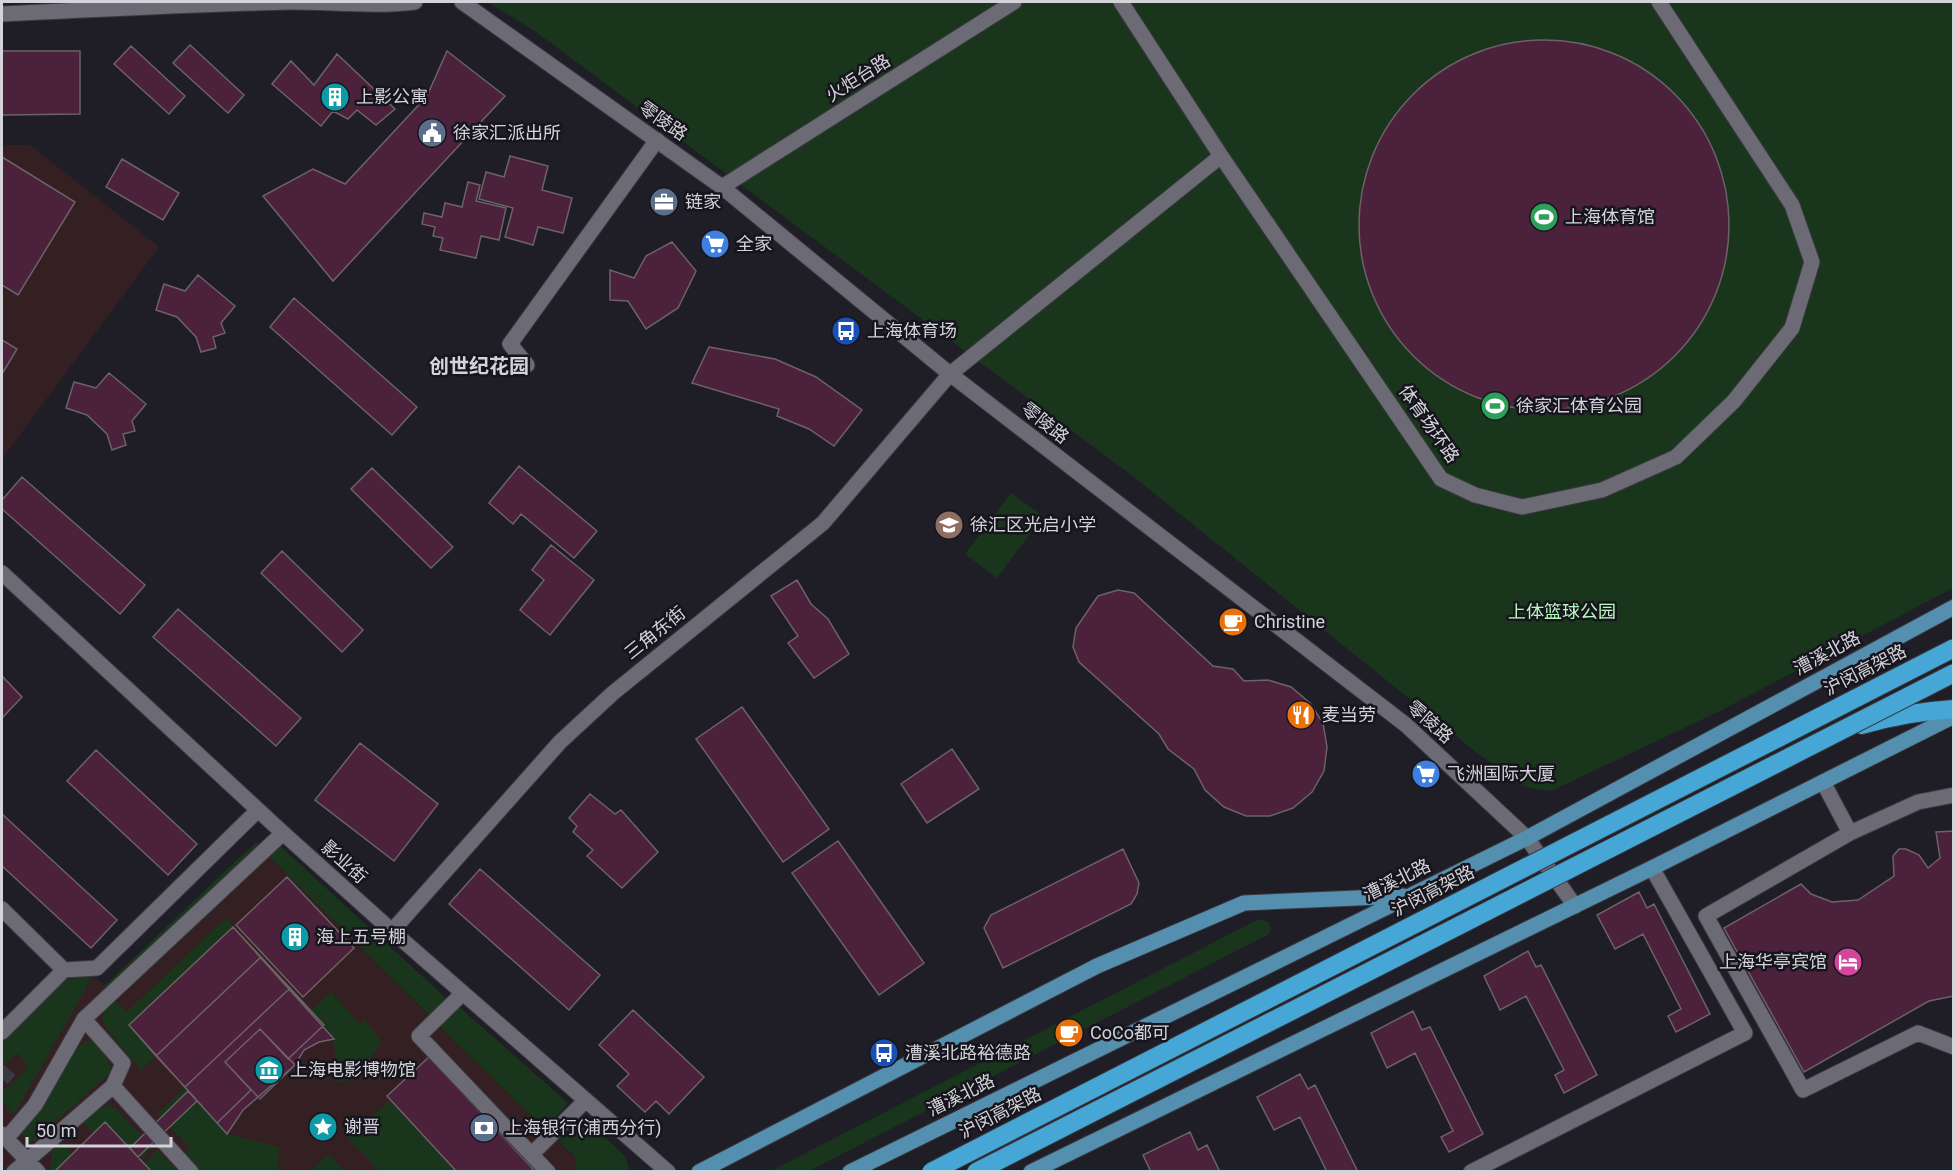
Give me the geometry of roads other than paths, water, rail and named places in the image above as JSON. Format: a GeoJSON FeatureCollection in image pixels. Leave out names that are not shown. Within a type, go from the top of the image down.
{"type":"FeatureCollection","features":[{"type":"Feature","properties":{"kind":"highway","name":"沪闵高架路"},"geometry":{"type":"LineString","coordinates":[[931,1172],[1953,648]]}},
{"type":"Feature","properties":{"kind":"highway"},"geometry":{"type":"LineString","coordinates":[[976,1172],[1953,673]]}},
{"type":"Feature","properties":{"kind":"highway"},"geometry":{"type":"LineString","coordinates":[[1826,737],[1882,719],[1924,711],[1953,709]]}},
{"type":"Feature","properties":{"kind":"main road","name":"漕溪北路"},"geometry":{"type":"LineString","coordinates":[[850,1172],[1527,838],[1953,607]]}},
{"type":"Feature","properties":{"kind":"main road"},"geometry":{"type":"LineString","coordinates":[[1031,1172],[1652,868],[1953,716]]}},
{"type":"Feature","properties":{"kind":"main road"},"geometry":{"type":"LineString","coordinates":[[699,1172],[1097,966],[1244,903],[1409,896]]}},
{"type":"Feature","properties":{"kind":"street"},"geometry":{"type":"LineString","coordinates":[[2,14],[294,2],[393,4],[415,2]]}},
{"type":"Feature","properties":{"kind":"street","name":"零陵路"},"geometry":{"type":"LineString","coordinates":[[462,2],[722,187],[950,374],[1406,725],[1527,838],[1575,906]]}},
{"type":"Feature","properties":{"kind":"street","name":"火炬台路"},"geometry":{"type":"LineString","coordinates":[[722,187],[1014,2]]}},
{"type":"Feature","properties":{"kind":"street","name":"体育场环路"},"geometry":{"type":"LineString","coordinates":[[1121,2],[1221,156],[1441,479],[1474,495],[1522,507],[1602,490],[1676,457],[1734,401],[1792,328],[1812,262],[1792,205],[1659,2]]}},
{"type":"Feature","properties":{"kind":"street"},"geometry":{"type":"LineString","coordinates":[[527,365],[510,344],[657,140]]}},
{"type":"Feature","properties":{"kind":"street","name":"三角东街"},"geometry":{"type":"LineString","coordinates":[[392,931],[560,742],[613,693],[823,523],[950,374],[1221,156]]}},
{"type":"Feature","properties":{"kind":"street","name":"影业街"},"geometry":{"type":"LineString","coordinates":[[2,573],[283,833],[668,1172]]}},
{"type":"Feature","properties":{"kind":"street"},"geometry":{"type":"LineString","coordinates":[[1822,782],[1850,832]]}},
{"type":"Feature","properties":{"kind":"street"},"geometry":{"type":"LineString","coordinates":[[1953,795],[1918,802],[1850,832],[1706,916],[1803,1090],[1918,1033],[1953,1047]]}},
{"type":"Feature","properties":{"kind":"street"},"geometry":{"type":"LineString","coordinates":[[2,1032],[64,970],[98,968],[258,810]]}},
{"type":"Feature","properties":{"kind":"street"},"geometry":{"type":"LineString","coordinates":[[32,1166],[4,1136],[35,1105],[84,1019],[283,833]]}},
{"type":"Feature","properties":{"kind":"street"},"geometry":{"type":"LineString","coordinates":[[1471,1172],[1745,1033],[1652,868]]}},
{"type":"Feature","properties":{"kind":"street"},"geometry":{"type":"LineString","coordinates":[[2,909],[64,970]]}},
{"type":"Feature","properties":{"kind":"street"},"geometry":{"type":"LineString","coordinates":[[463,993],[417,1039],[549,1172]]}},
{"type":"Feature","properties":{"kind":"street"},"geometry":{"type":"LineString","coordinates":[[14,1172],[32,1166],[112,1086],[123,1063],[84,1019]]}},
{"type":"Feature","properties":{"kind":"street"},"geometry":{"type":"LineString","coordinates":[[112,1086],[191,1172]]}},
{"type":"Feature","properties":{"kind":"street"},"geometry":{"type":"LineString","coordinates":[[532,1154],[586,1100]]}},
{"type":"Feature","properties":{"kind":"tunnel"},"geometry":{"type":"LineString","coordinates":[[2,1079],[10,1070]]}},
{"type":"Feature","properties":{"kind":"place","name":"上影公寓"},"geometry":{"type":"Point","coordinates":[335,97]}},
{"type":"Feature","properties":{"kind":"place","name":"徐家汇派出所"},"geometry":{"type":"Point","coordinates":[432,133]}},
{"type":"Feature","properties":{"kind":"place","name":"链家"},"geometry":{"type":"Point","coordinates":[664,202]}},
{"type":"Feature","properties":{"kind":"place","name":"上海体育馆"},"geometry":{"type":"Point","coordinates":[1544,217]}},
{"type":"Feature","properties":{"kind":"place","name":"全家"},"geometry":{"type":"Point","coordinates":[715,244]}},
{"type":"Feature","properties":{"kind":"place","name":"上海体育场"},"geometry":{"type":"Point","coordinates":[846,331]}},
{"type":"Feature","properties":{"kind":"place","name":"徐家汇体育公园"},"geometry":{"type":"Point","coordinates":[1495,406]}},
{"type":"Feature","properties":{"kind":"place","name":"徐汇区光启小学"},"geometry":{"type":"Point","coordinates":[949,525]}},
{"type":"Feature","properties":{"kind":"place","name":"Christine"},"geometry":{"type":"Point","coordinates":[1233,622]}},
{"type":"Feature","properties":{"kind":"place","name":"麦当劳"},"geometry":{"type":"Point","coordinates":[1301,715]}},
{"type":"Feature","properties":{"kind":"place","name":"飞洲国际大厦"},"geometry":{"type":"Point","coordinates":[1426,774]}},
{"type":"Feature","properties":{"kind":"place","name":"海上五号棚"},"geometry":{"type":"Point","coordinates":[295,937]}},
{"type":"Feature","properties":{"kind":"place","name":"上海华亭宾馆"},"geometry":{"type":"Point","coordinates":[1848,962]}},
{"type":"Feature","properties":{"kind":"place","name":"CoCo都可"},"geometry":{"type":"Point","coordinates":[1069,1033]}},
{"type":"Feature","properties":{"kind":"place","name":"漕溪北路裕德路"},"geometry":{"type":"Point","coordinates":[884,1053]}},
{"type":"Feature","properties":{"kind":"place","name":"上海电影博物馆"},"geometry":{"type":"Point","coordinates":[269,1070]}},
{"type":"Feature","properties":{"kind":"place","name":"谢晋"},"geometry":{"type":"Point","coordinates":[323,1127]}},
{"type":"Feature","properties":{"kind":"place","name":"上海银行(浦西分行)"},"geometry":{"type":"Point","coordinates":[484,1128]}},
{"type":"Feature","properties":{"kind":"district","name":"创世纪花园"},"geometry":{"type":"Point","coordinates":[479,366]}},
{"type":"Feature","properties":{"kind":"park label","name":"上体篮球公园"},"geometry":{"type":"Point","coordinates":[1562,612]}}]}
